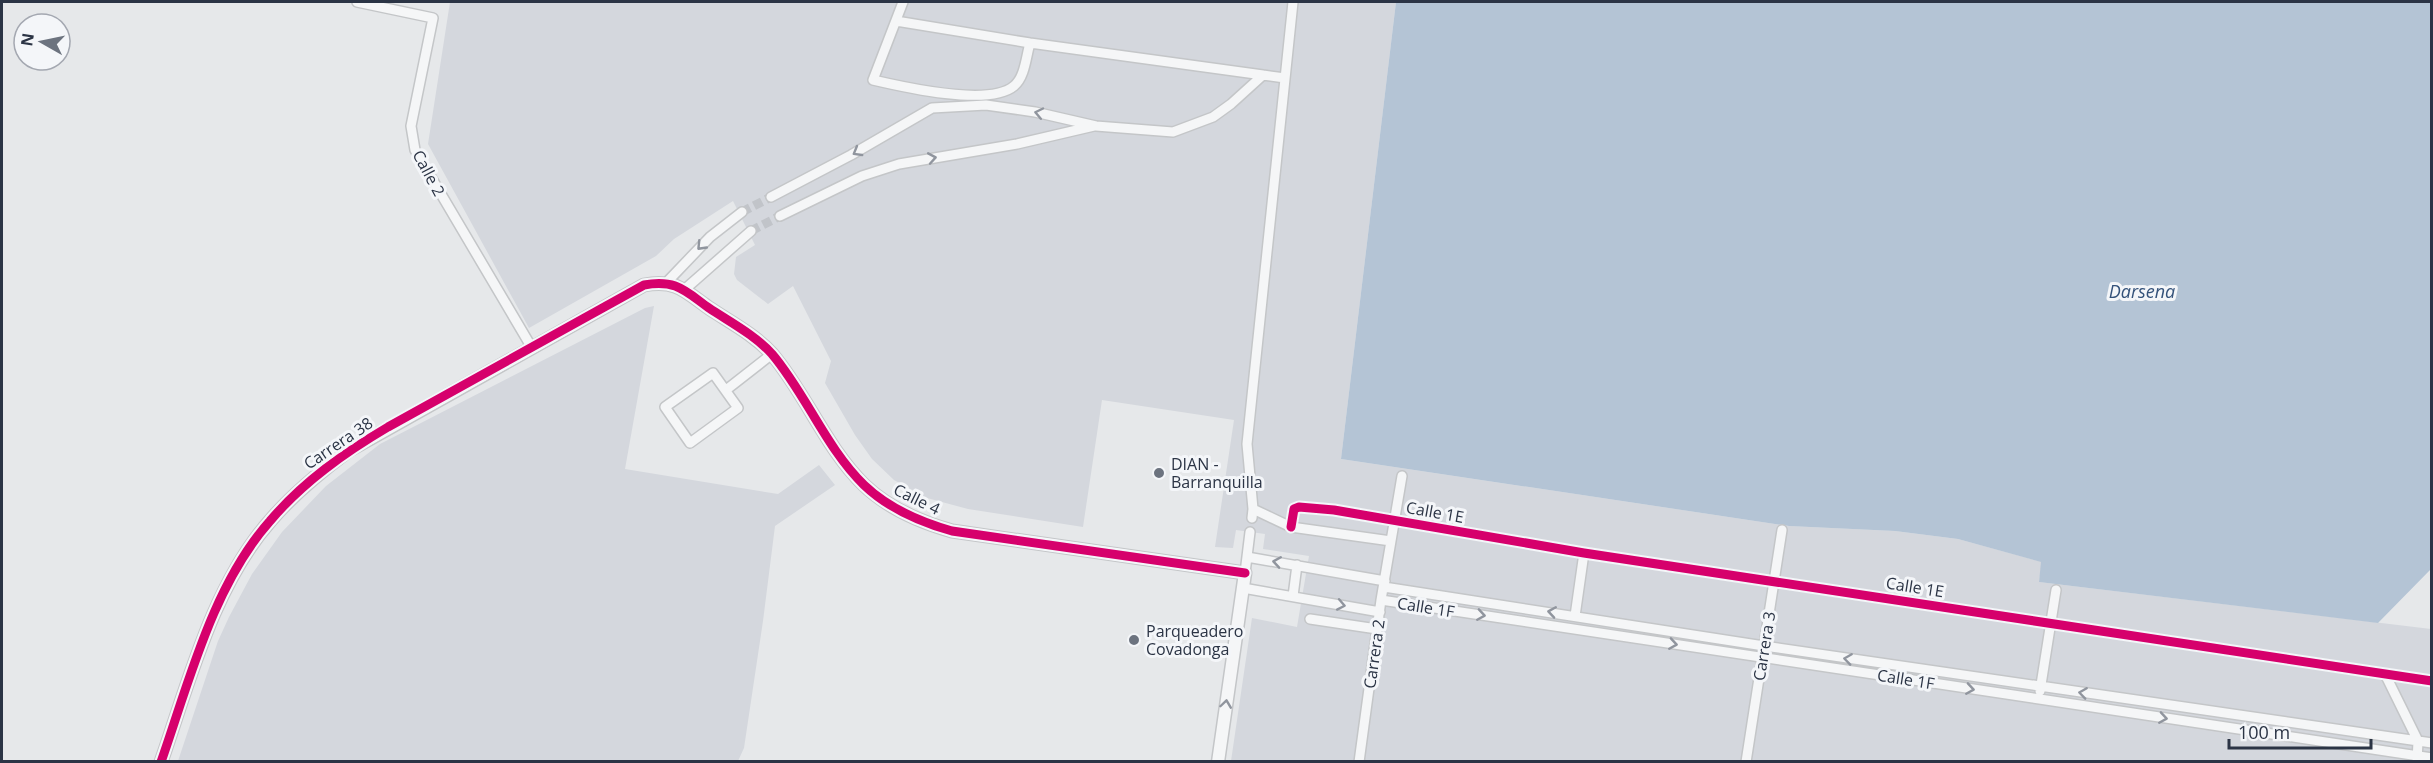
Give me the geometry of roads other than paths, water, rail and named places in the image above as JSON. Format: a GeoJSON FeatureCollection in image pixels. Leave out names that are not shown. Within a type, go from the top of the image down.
{"type":"FeatureCollection","features":[{"type":"Feature","properties":{"kind":"street","name":"Calle 2"},"geometry":{"type":"LineString","coordinates":[[357,2],[433,18],[413,110],[411,126],[415,150],[532,348]]}},
{"type":"Feature","properties":{"kind":"street"},"geometry":{"type":"LineString","coordinates":[[903,2],[873,81],[923,91],[970,95],[1007,91],[1016,85],[1021,76],[1030,44]]}},
{"type":"Feature","properties":{"kind":"street"},"geometry":{"type":"LineString","coordinates":[[1293,2],[1247,444],[1253,513],[1291,527],[1391,541]]}},
{"type":"Feature","properties":{"kind":"street"},"geometry":{"type":"LineString","coordinates":[[896,21],[1030,44],[1285,78]]}},
{"type":"Feature","properties":{"kind":"street"},"geometry":{"type":"LineString","coordinates":[[771,197],[932,108],[986,105],[1035,112],[1096,126],[1173,132],[1213,117],[1263,75]]}},
{"type":"Feature","properties":{"kind":"street"},"geometry":{"type":"LineString","coordinates":[[780,216],[861,176],[899,165],[1017,144],[1096,126]]}},
{"type":"Feature","properties":{"kind":"street"},"geometry":{"type":"LineString","coordinates":[[667,282],[711,237],[742,212]]}},
{"type":"Feature","properties":{"kind":"street"},"geometry":{"type":"LineString","coordinates":[[684,290],[751,231]]}},
{"type":"Feature","properties":{"kind":"street","name":"Carrera 38"},"geometry":{"type":"LineString","coordinates":[[160,762],[210,623],[227,588],[269,521],[308,481],[348,451],[644,285],[667,282]]}},
{"type":"Feature","properties":{"kind":"street","name":"Calle 4"},"geometry":{"type":"LineString","coordinates":[[667,282],[684,290],[764,346],[772,354],[849,468],[878,496],[909,515],[952,531],[1245,573]]}},
{"type":"Feature","properties":{"kind":"street"},"geometry":{"type":"LineString","coordinates":[[726,390],[772,354]]}},
{"type":"Feature","properties":{"kind":"street"},"geometry":{"type":"LineString","coordinates":[[713,374],[726,390],[738,408],[690,442],[665,407],[713,374]]}},
{"type":"Feature","properties":{"kind":"street","name":"Carrera 2"},"geometry":{"type":"LineString","coordinates":[[1359,762],[1381,600],[1402,476]]}},
{"type":"Feature","properties":{"kind":"street","name":"Calle 1E"},"geometry":{"type":"LineString","coordinates":[[1291,527],[1292,513],[1299,507],[1395,520],[1584,553],[2432,681]]}},
{"type":"Feature","properties":{"kind":"street","name":"Carrera 3"},"geometry":{"type":"LineString","coordinates":[[1746,762],[1782,530]]}},
{"type":"Feature","properties":{"kind":"street"},"geometry":{"type":"LineString","coordinates":[[1218,762],[1250,532]]}},
{"type":"Feature","properties":{"kind":"street"},"geometry":{"type":"LineString","coordinates":[[1575,616],[1584,553]]}},
{"type":"Feature","properties":{"kind":"street","name":"Calle 1F"},"geometry":{"type":"LineString","coordinates":[[1247,557],[1297,565],[1384,584],[1764,646],[2432,743]]}},
{"type":"Feature","properties":{"kind":"street"},"geometry":{"type":"LineString","coordinates":[[1293,596],[1297,565]]}},
{"type":"Feature","properties":{"kind":"street","name":"Calle 1F"},"geometry":{"type":"LineString","coordinates":[[1243,588],[1380,612]]}},
{"type":"Feature","properties":{"kind":"street"},"geometry":{"type":"LineString","coordinates":[[2038,699],[2056,590]]}},
{"type":"Feature","properties":{"kind":"street","name":"Calle 1F"},"geometry":{"type":"LineString","coordinates":[[1381,600],[2038,699],[2417,759],[2432,758]]}},
{"type":"Feature","properties":{"kind":"street"},"geometry":{"type":"LineString","coordinates":[[1310,619],[1377,629]]}},
{"type":"Feature","properties":{"kind":"street"},"geometry":{"type":"LineString","coordinates":[[1594,632],[1596,619]]}},
{"type":"Feature","properties":{"kind":"street"},"geometry":{"type":"LineString","coordinates":[[1949,686],[1951,674]]}},
{"type":"Feature","properties":{"kind":"street"},"geometry":{"type":"LineString","coordinates":[[2385,674],[2418,741],[2417,759]]}},
{"type":"Feature","properties":{"kind":"water","name":"Darsena"},"geometry":{"type":"Polygon","coordinates":[[[1396,2],[2431,2],[2431,569],[2378,623],[2039,582],[2041,562],[1958,539],[1895,531],[1789,526],[1341,459],[1396,2]]]}},
{"type":"Feature","properties":{"kind":"tunnel"},"geometry":{"type":"LineString","coordinates":[[742,212],[771,197]]}},
{"type":"Feature","properties":{"kind":"tunnel"},"geometry":{"type":"LineString","coordinates":[[751,231],[780,216]]}},
{"type":"Feature","properties":{"kind":"place","name":"DIAN - Barranquilla"},"geometry":{"type":"Point","coordinates":[1159,473]}},
{"type":"Feature","properties":{"kind":"place","name":"Parqueadero Covadonga"},"geometry":{"type":"Point","coordinates":[1134,640]}}]}
